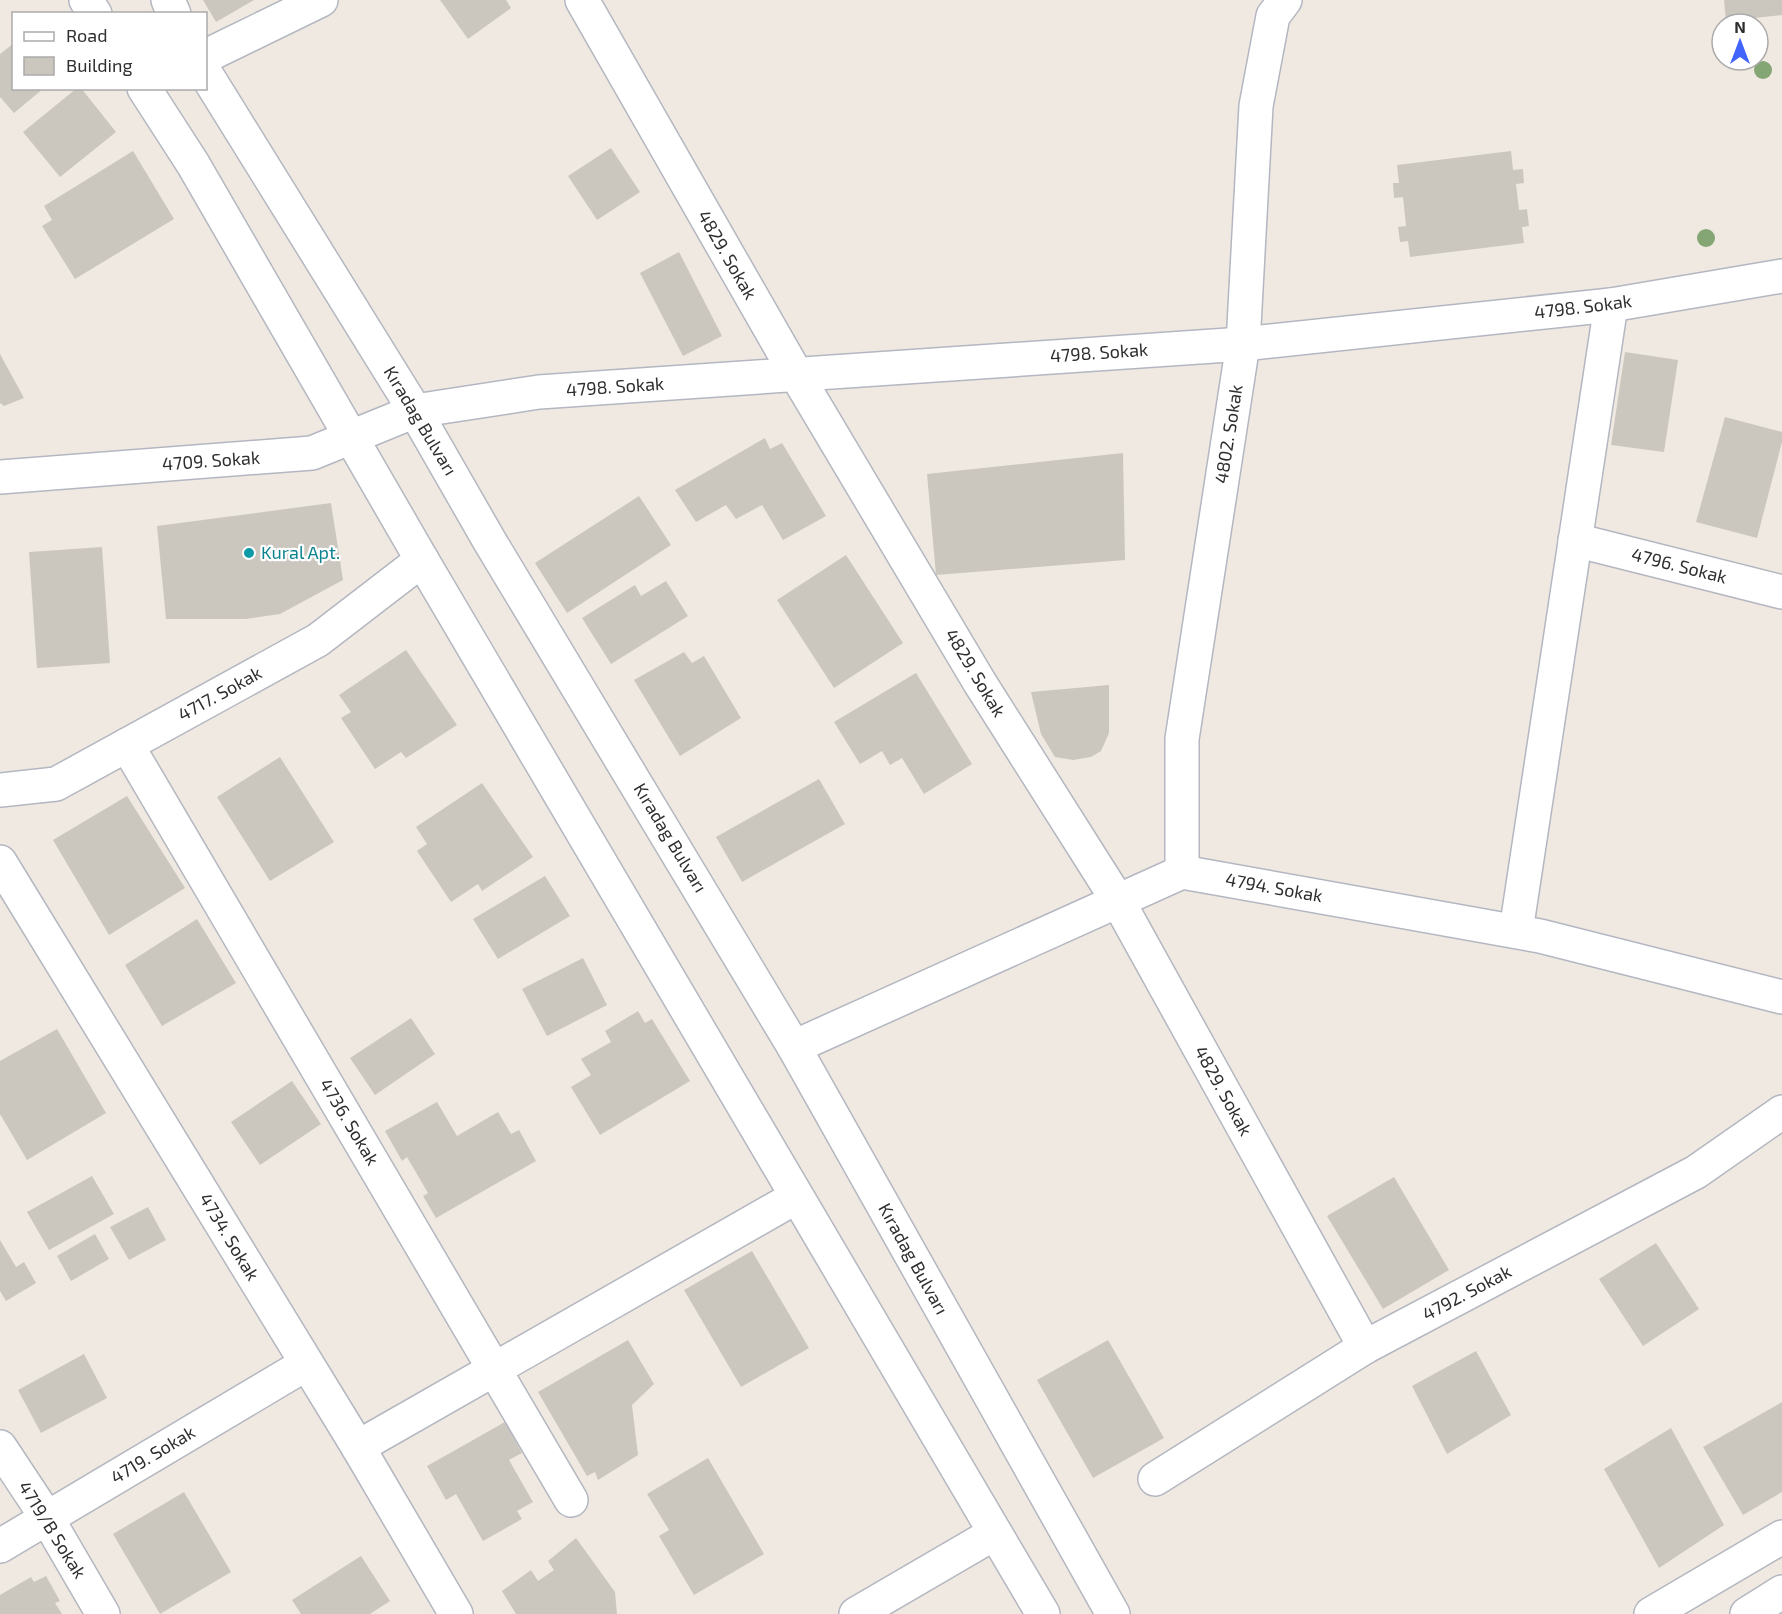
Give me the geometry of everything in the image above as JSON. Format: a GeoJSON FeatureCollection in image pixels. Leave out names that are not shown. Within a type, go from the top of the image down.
{"type":"FeatureCollection","features":[{"type":"Feature","properties":{"kind":"street"},"geometry":{"type":"LineString","coordinates":[[207,56],[321,0]]}},
{"type":"Feature","properties":{"kind":"street","name":"4829. Sokak"},"geometry":{"type":"LineString","coordinates":[[582,0],[796,374],[980,683],[1118,901],[1365,1347]]}},
{"type":"Feature","properties":{"kind":"street","name":"4802. Sokak"},"geometry":{"type":"LineString","coordinates":[[1182,872],[1182,739],[1243,344],[1256,106],[1273,16],[1285,0]]}},
{"type":"Feature","properties":{"kind":"street","name":"Kıradag Bulvarı"},"geometry":{"type":"LineString","coordinates":[[207,76],[415,411],[489,540],[794,1047],[1113,1614]]}},
{"type":"Feature","properties":{"kind":"street"},"geometry":{"type":"LineString","coordinates":[[145,90],[193,164],[422,560],[1043,1614]]}},
{"type":"Feature","properties":{"kind":"street","name":"4798. Sokak"},"geometry":{"type":"LineString","coordinates":[[415,411],[539,393],[1243,344],[1611,305],[1782,276]]}},
{"type":"Feature","properties":{"kind":"street"},"geometry":{"type":"LineString","coordinates":[[1516,931],[1611,305]]}},
{"type":"Feature","properties":{"kind":"street","name":"4709. Sokak"},"geometry":{"type":"LineString","coordinates":[[0,477],[312,453],[415,411]]}},
{"type":"Feature","properties":{"kind":"street","name":"4796. Sokak"},"geometry":{"type":"LineString","coordinates":[[1575,540],[1782,592]]}},
{"type":"Feature","properties":{"kind":"street","name":"4717. Sokak"},"geometry":{"type":"LineString","coordinates":[[0,790],[56,784],[318,640],[422,560]]}},
{"type":"Feature","properties":{"kind":"street","name":"4736. Sokak"},"geometry":{"type":"LineString","coordinates":[[127,745],[571,1500]]}},
{"type":"Feature","properties":{"kind":"street","name":"4734. Sokak"},"geometry":{"type":"LineString","coordinates":[[0,862],[358,1447],[456,1614]]}},
{"type":"Feature","properties":{"kind":"street"},"geometry":{"type":"LineString","coordinates":[[794,1047],[1182,872]]}},
{"type":"Feature","properties":{"kind":"street","name":"4794. Sokak"},"geometry":{"type":"LineString","coordinates":[[1182,872],[1516,931],[1782,998]]}},
{"type":"Feature","properties":{"kind":"street","name":"4792. Sokak"},"geometry":{"type":"LineString","coordinates":[[1155,1479],[1365,1347],[1696,1172],[1782,1112]]}},
{"type":"Feature","properties":{"kind":"street"},"geometry":{"type":"LineString","coordinates":[[358,1447],[796,1197]]}},
{"type":"Feature","properties":{"kind":"street","name":"4719. Sokak"},"geometry":{"type":"LineString","coordinates":[[0,1546],[306,1364]]}},
{"type":"Feature","properties":{"kind":"street","name":"4719/B Sokak"},"geometry":{"type":"LineString","coordinates":[[0,1447],[47,1518],[103,1614]]}},
{"type":"Feature","properties":{"kind":"street"},"geometry":{"type":"LineString","coordinates":[[856,1614],[995,1533]]}},
{"type":"Feature","properties":{"kind":"street"},"geometry":{"type":"LineString","coordinates":[[1650,1614],[1782,1537]]}},
{"type":"Feature","properties":{"kind":"street"},"geometry":{"type":"LineString","coordinates":[[1747,1614],[1782,1592]]}},
{"type":"Feature","properties":{"kind":"building"},"geometry":{"type":"Polygon","coordinates":[[[203,0],[254,0],[216,22],[203,0]]]}},
{"type":"Feature","properties":{"kind":"building"},"geometry":{"type":"Polygon","coordinates":[[[440,0],[506,0],[511,8],[468,39],[440,0]]]}},
{"type":"Feature","properties":{"kind":"building"},"geometry":{"type":"Polygon","coordinates":[[[1724,0],[1782,0],[1782,15],[1770,16],[1770,12],[1725,12],[1724,0]]]}},
{"type":"Feature","properties":{"kind":"building"},"geometry":{"type":"Polygon","coordinates":[[[12,45],[12,90],[42,90],[14,113],[0,97],[0,54],[12,45]]]}},
{"type":"Feature","properties":{"kind":"building"},"geometry":{"type":"Polygon","coordinates":[[[75,90],[83,90],[116,132],[60,177],[23,132],[75,90]]]}},
{"type":"Feature","properties":{"kind":"building"},"geometry":{"type":"Polygon","coordinates":[[[611,148],[640,192],[597,220],[568,176],[611,148]]]}},
{"type":"Feature","properties":{"kind":"building"},"geometry":{"type":"Polygon","coordinates":[[[133,151],[174,219],[75,279],[42,226],[52,220],[44,206],[133,151]]]}},
{"type":"Feature","properties":{"kind":"building"},"geometry":{"type":"Polygon","coordinates":[[[1511,151],[1513,170],[1523,169],[1524,183],[1516,184],[1519,210],[1527,209],[1529,226],[1522,227],[1524,243],[1410,257],[1408,241],[1400,242],[1398,227],[1406,226],[1403,197],[1394,198],[1393,183],[1399,183],[1397,165],[1511,151]]]}},
{"type":"Feature","properties":{"kind":"building"},"geometry":{"type":"Polygon","coordinates":[[[679,252],[722,336],[683,356],[640,273],[679,252]]]}},
{"type":"Feature","properties":{"kind":"building"},"geometry":{"type":"Polygon","coordinates":[[[1625,352],[1678,360],[1664,452],[1611,445],[1625,352]]]}},
{"type":"Feature","properties":{"kind":"building"},"geometry":{"type":"Polygon","coordinates":[[[0,354],[24,398],[4,406],[0,403],[0,354]]]}},
{"type":"Feature","properties":{"kind":"building"},"geometry":{"type":"Polygon","coordinates":[[[1725,417],[1782,432],[1782,442],[1757,538],[1696,522],[1725,417]]]}},
{"type":"Feature","properties":{"kind":"building"},"geometry":{"type":"Polygon","coordinates":[[[765,438],[770,449],[782,443],[826,516],[783,540],[762,505],[736,519],[726,505],[696,522],[675,490],[765,438]]]}},
{"type":"Feature","properties":{"kind":"building"},"geometry":{"type":"Polygon","coordinates":[[[1123,453],[1125,560],[936,575],[927,474],[1123,453]]]}},
{"type":"Feature","properties":{"kind":"building"},"geometry":{"type":"Polygon","coordinates":[[[639,496],[671,545],[567,613],[535,563],[639,496]]]}},
{"type":"Feature","properties":{"kind":"building","name":"Kural Apt."},"geometry":{"type":"Polygon","coordinates":[[[331,503],[343,580],[280,614],[246,619],[166,619],[157,526],[331,503]]]}},
{"type":"Feature","properties":{"kind":"building"},"geometry":{"type":"Polygon","coordinates":[[[102,547],[110,663],[37,668],[29,552],[102,547]]]}},
{"type":"Feature","properties":{"kind":"building"},"geometry":{"type":"Polygon","coordinates":[[[846,555],[903,643],[834,688],[777,600],[846,555]]]}},
{"type":"Feature","properties":{"kind":"building"},"geometry":{"type":"Polygon","coordinates":[[[666,581],[688,616],[611,664],[582,618],[635,585],[641,596],[666,581]]]}},
{"type":"Feature","properties":{"kind":"building"},"geometry":{"type":"Polygon","coordinates":[[[406,650],[457,725],[406,758],[401,752],[375,769],[341,718],[351,712],[339,695],[406,650]]]}},
{"type":"Feature","properties":{"kind":"building"},"geometry":{"type":"Polygon","coordinates":[[[684,652],[692,663],[704,656],[741,718],[680,756],[634,680],[684,652]]]}},
{"type":"Feature","properties":{"kind":"building"},"geometry":{"type":"Polygon","coordinates":[[[916,673],[972,764],[924,794],[902,758],[890,765],[882,751],[860,764],[834,722],[916,673]]]}},
{"type":"Feature","properties":{"kind":"building"},"geometry":{"type":"Polygon","coordinates":[[[1109,685],[1109,733],[1101,751],[1091,757],[1073,760],[1055,757],[1041,734],[1031,692],[1109,685]]]}},
{"type":"Feature","properties":{"kind":"building"},"geometry":{"type":"Polygon","coordinates":[[[280,757],[334,842],[270,881],[217,797],[280,757]]]}},
{"type":"Feature","properties":{"kind":"building"},"geometry":{"type":"Polygon","coordinates":[[[819,779],[845,824],[742,882],[716,837],[819,779]]]}},
{"type":"Feature","properties":{"kind":"building"},"geometry":{"type":"Polygon","coordinates":[[[482,783],[533,857],[482,891],[478,884],[451,902],[417,851],[427,844],[416,827],[482,783]]]}},
{"type":"Feature","properties":{"kind":"building"},"geometry":{"type":"Polygon","coordinates":[[[127,796],[185,888],[109,935],[53,840],[127,796]]]}},
{"type":"Feature","properties":{"kind":"building"},"geometry":{"type":"Polygon","coordinates":[[[545,876],[570,916],[498,959],[473,919],[545,876]]]}},
{"type":"Feature","properties":{"kind":"building"},"geometry":{"type":"Polygon","coordinates":[[[197,919],[236,983],[162,1026],[125,965],[197,919]]]}},
{"type":"Feature","properties":{"kind":"building"},"geometry":{"type":"Polygon","coordinates":[[[583,958],[607,1005],[547,1036],[522,989],[583,958]]]}},
{"type":"Feature","properties":{"kind":"building"},"geometry":{"type":"Polygon","coordinates":[[[638,1011],[645,1023],[652,1019],[690,1081],[600,1135],[571,1087],[591,1075],[581,1059],[611,1042],[605,1031],[638,1011]]]}},
{"type":"Feature","properties":{"kind":"building"},"geometry":{"type":"Polygon","coordinates":[[[411,1018],[435,1054],[375,1095],[350,1058],[411,1018]]]}},
{"type":"Feature","properties":{"kind":"building"},"geometry":{"type":"Polygon","coordinates":[[[57,1029],[106,1113],[27,1160],[0,1114],[0,1061],[57,1029]]]}},
{"type":"Feature","properties":{"kind":"building"},"geometry":{"type":"Polygon","coordinates":[[[292,1081],[321,1124],[260,1165],[231,1122],[292,1081]]]}},
{"type":"Feature","properties":{"kind":"building"},"geometry":{"type":"Polygon","coordinates":[[[437,1102],[457,1136],[498,1112],[511,1134],[519,1130],[536,1161],[436,1218],[423,1196],[428,1193],[407,1157],[402,1161],[385,1131],[437,1102]]]}},
{"type":"Feature","properties":{"kind":"building"},"geometry":{"type":"Polygon","coordinates":[[[92,1176],[114,1214],[49,1250],[27,1212],[92,1176]]]}},
{"type":"Feature","properties":{"kind":"building"},"geometry":{"type":"Polygon","coordinates":[[[1394,1177],[1449,1270],[1383,1309],[1327,1216],[1394,1177]]]}},
{"type":"Feature","properties":{"kind":"building"},"geometry":{"type":"Polygon","coordinates":[[[148,1207],[166,1240],[129,1260],[110,1227],[148,1207]]]}},
{"type":"Feature","properties":{"kind":"building"},"geometry":{"type":"Polygon","coordinates":[[[95,1234],[109,1259],[71,1281],[57,1256],[95,1234]]]}},
{"type":"Feature","properties":{"kind":"building"},"geometry":{"type":"Polygon","coordinates":[[[0,1240],[16,1267],[24,1262],[36,1283],[6,1301],[0,1291],[0,1240]]]}},
{"type":"Feature","properties":{"kind":"building"},"geometry":{"type":"Polygon","coordinates":[[[1656,1243],[1699,1309],[1643,1346],[1599,1279],[1656,1243]]]}},
{"type":"Feature","properties":{"kind":"building"},"geometry":{"type":"Polygon","coordinates":[[[752,1251],[809,1348],[741,1387],[684,1290],[752,1251]]]}},
{"type":"Feature","properties":{"kind":"building"},"geometry":{"type":"Polygon","coordinates":[[[628,1340],[654,1384],[632,1405],[638,1455],[598,1480],[595,1472],[587,1476],[538,1392],[628,1340]]]}},
{"type":"Feature","properties":{"kind":"building"},"geometry":{"type":"Polygon","coordinates":[[[1108,1340],[1164,1438],[1093,1478],[1037,1380],[1108,1340]]]}},
{"type":"Feature","properties":{"kind":"building"},"geometry":{"type":"Polygon","coordinates":[[[1476,1351],[1511,1415],[1447,1454],[1412,1386],[1476,1351]]]}},
{"type":"Feature","properties":{"kind":"building"},"geometry":{"type":"Polygon","coordinates":[[[84,1354],[107,1398],[41,1433],[18,1390],[84,1354]]]}},
{"type":"Feature","properties":{"kind":"building"},"geometry":{"type":"Polygon","coordinates":[[[1782,1402],[1782,1492],[1743,1515],[1703,1447],[1782,1402]]]}},
{"type":"Feature","properties":{"kind":"building"},"geometry":{"type":"Polygon","coordinates":[[[505,1422],[522,1453],[509,1460],[533,1502],[517,1511],[522,1519],[483,1541],[456,1494],[446,1500],[427,1466],[505,1422]]]}},
{"type":"Feature","properties":{"kind":"building"},"geometry":{"type":"Polygon","coordinates":[[[1671,1428],[1724,1525],[1659,1568],[1604,1469],[1671,1428]]]}},
{"type":"Feature","properties":{"kind":"building"},"geometry":{"type":"Polygon","coordinates":[[[708,1458],[764,1554],[694,1595],[659,1536],[669,1530],[647,1494],[708,1458]]]}},
{"type":"Feature","properties":{"kind":"building"},"geometry":{"type":"Polygon","coordinates":[[[184,1492],[231,1572],[160,1614],[113,1534],[184,1492]]]}},
{"type":"Feature","properties":{"kind":"building"},"geometry":{"type":"Polygon","coordinates":[[[576,1538],[615,1592],[617,1614],[516,1614],[502,1591],[531,1570],[538,1581],[554,1570],[548,1561],[576,1538]]]}},
{"type":"Feature","properties":{"kind":"building"},"geometry":{"type":"Polygon","coordinates":[[[361,1556],[390,1601],[370,1614],[301,1614],[292,1600],[361,1556]]]}},
{"type":"Feature","properties":{"kind":"building"},"geometry":{"type":"Polygon","coordinates":[[[46,1576],[60,1601],[55,1603],[62,1614],[0,1614],[0,1595],[31,1577],[34,1582],[46,1576]]]}},
{"type":"Feature","properties":{"kind":"place","name":"Kural Apt."},"geometry":{"type":"Point","coordinates":[249,553]}}]}
